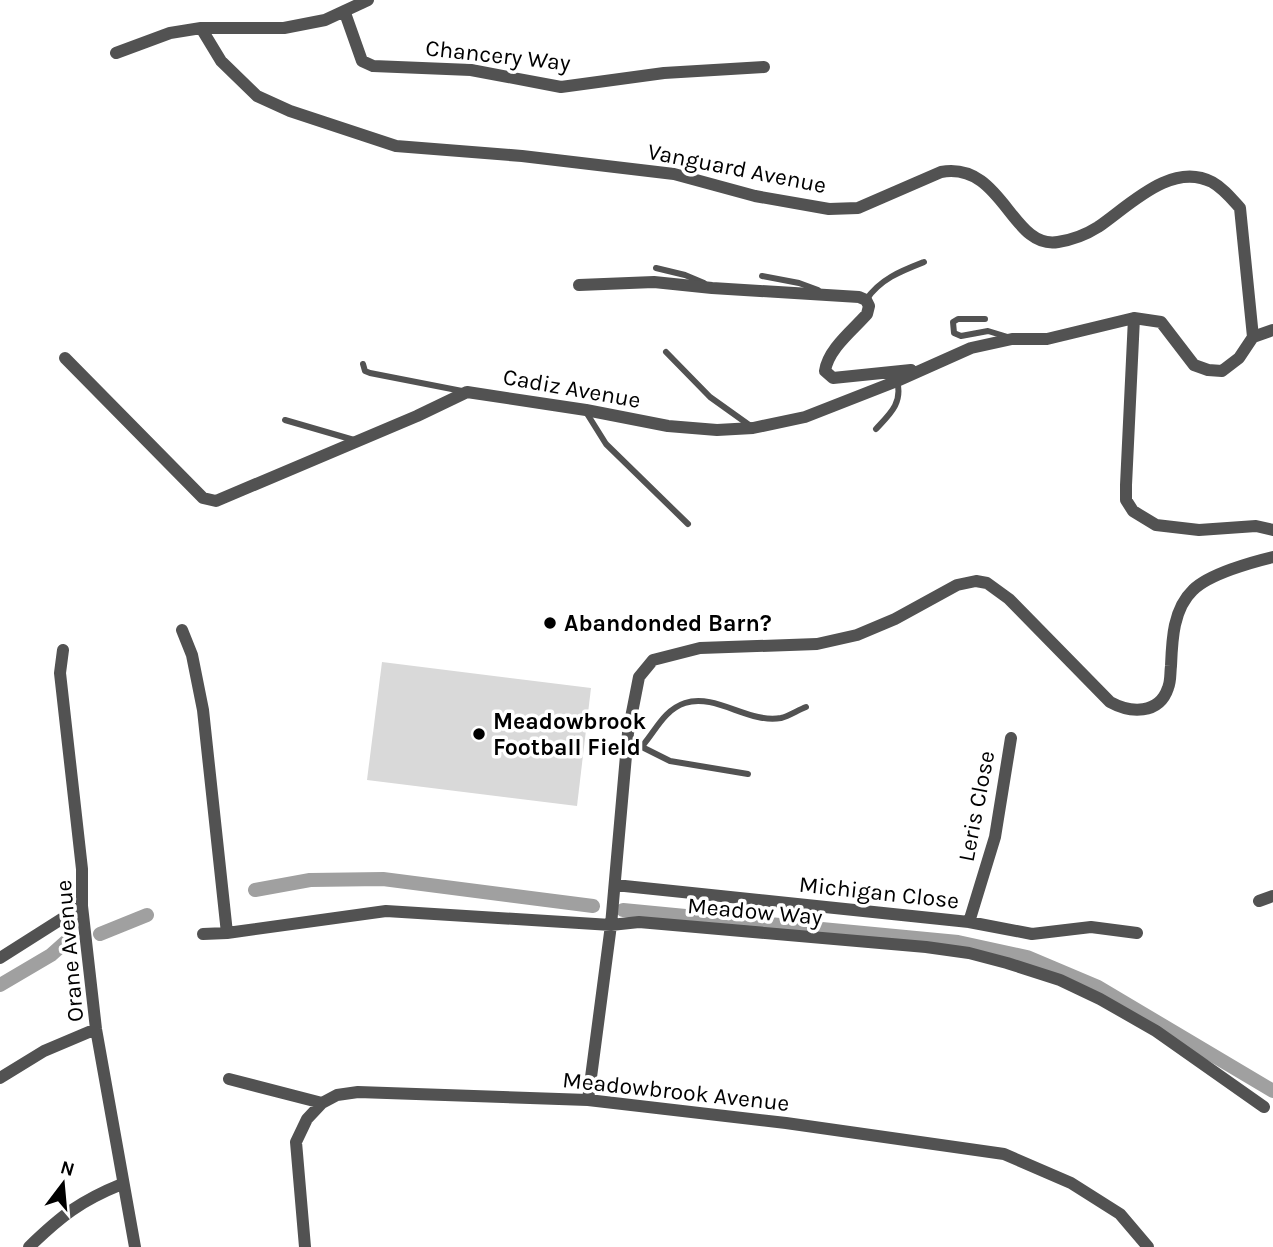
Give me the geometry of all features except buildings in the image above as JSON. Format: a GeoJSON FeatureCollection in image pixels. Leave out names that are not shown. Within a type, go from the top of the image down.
{"type":"FeatureCollection","features":[{"type":"Feature","properties":{"kind":"street"},"geometry":{"type":"LineString","coordinates":[[116,53],[170,33],[201,28],[284,28],[325,20],[368,0]]}},
{"type":"Feature","properties":{"kind":"street","name":"Chancery Way"},"geometry":{"type":"LineString","coordinates":[[345,13],[362,61],[373,66],[471,70],[561,87],[664,73],[764,67]]}},
{"type":"Feature","properties":{"kind":"street","name":"Vanguard Avenue"},"geometry":{"type":"LineString","coordinates":[[201,28],[222,61],[257,96],[290,111],[396,146],[522,156],[674,174],[755,196],[829,209],[858,208],[941,172],[955,170],[976,178],[997,194],[1017,222],[1036,240],[1054,243],[1096,228],[1122,207],[1176,178],[1211,181],[1226,192],[1240,208],[1253,337]]}},
{"type":"Feature","properties":{"kind":"street"},"geometry":{"type":"LineString","coordinates":[[579,285],[654,282],[712,288],[848,295],[866,300],[869,306],[867,314],[832,354],[826,363],[825,371],[833,378],[922,369]]}},
{"type":"Feature","properties":{"kind":"street"},"geometry":{"type":"LineString","coordinates":[[1273,330],[1253,337],[1239,358],[1222,371],[1208,370],[1194,365],[1161,322],[1134,318],[1126,485],[1126,500],[1133,511],[1156,525],[1199,530],[1256,526],[1273,530]]}},
{"type":"Feature","properties":{"kind":"street","name":"Cadiz Avenue"},"geometry":{"type":"LineString","coordinates":[[65,358],[204,498],[216,501],[467,392],[668,426],[717,430],[753,428],[805,417],[971,348],[1013,339],[1047,339],[1134,318]]}},
{"type":"Feature","properties":{"kind":"street"},"geometry":{"type":"LineString","coordinates":[[588,1100],[611,925],[624,759],[639,677],[653,660],[700,648],[817,644],[857,635],[895,619],[957,585],[976,581],[987,583],[1009,599],[1110,702],[1124,709],[1149,708],[1162,700],[1169,686],[1172,641],[1180,608],[1194,589],[1216,576],[1273,557]]}},
{"type":"Feature","properties":{"kind":"street"},"geometry":{"type":"LineString","coordinates":[[182,630],[192,655],[203,710],[227,933]]}},
{"type":"Feature","properties":{"kind":"street","name":"Orane Avenue"},"geometry":{"type":"LineString","coordinates":[[62,650],[60,673],[82,869],[82,906],[96,1029],[135,1247]]}},
{"type":"Feature","properties":{"kind":"street","name":"Leris Close"},"geometry":{"type":"LineString","coordinates":[[969,922],[995,837],[1011,738]]}},
{"type":"Feature","properties":{"kind":"street","name":"Michigan Close"},"geometry":{"type":"LineString","coordinates":[[615,885],[969,922],[1032,934],[1091,927],[1138,933]]}},
{"type":"Feature","properties":{"kind":"street"},"geometry":{"type":"LineString","coordinates":[[1259,901],[1273,896]]}},
{"type":"Feature","properties":{"kind":"street"},"geometry":{"type":"LineString","coordinates":[[0,958],[82,906]]}},
{"type":"Feature","properties":{"kind":"street","name":"Meadow Way"},"geometry":{"type":"LineString","coordinates":[[203,934],[386,911],[611,925],[639,922],[970,953],[1060,980],[1100,999],[1156,1031],[1264,1107]]}},
{"type":"Feature","properties":{"kind":"street"},"geometry":{"type":"LineString","coordinates":[[0,1079],[44,1051],[96,1029]]}},
{"type":"Feature","properties":{"kind":"street"},"geometry":{"type":"LineString","coordinates":[[229,1079],[322,1103]]}},
{"type":"Feature","properties":{"kind":"street","name":"Meadowbrook Avenue"},"geometry":{"type":"LineString","coordinates":[[322,1103],[338,1095],[358,1092],[588,1100],[786,1123],[1004,1154],[1071,1183],[1120,1214],[1148,1247]]}},
{"type":"Feature","properties":{"kind":"street"},"geometry":{"type":"LineString","coordinates":[[306,1247],[296,1142],[307,1118],[322,1103]]}},
{"type":"Feature","properties":{"kind":"street"},"geometry":{"type":"LineString","coordinates":[[29,1247],[69,1212],[91,1197],[122,1184]]}},
{"type":"Feature","properties":{"kind":"lane"},"geometry":{"type":"LineString","coordinates":[[866,300],[882,281],[923,262]]}},
{"type":"Feature","properties":{"kind":"lane"},"geometry":{"type":"LineString","coordinates":[[656,268],[696,278],[712,288]]}},
{"type":"Feature","properties":{"kind":"lane"},"geometry":{"type":"LineString","coordinates":[[762,276],[807,286],[826,294]]}},
{"type":"Feature","properties":{"kind":"lane"},"geometry":{"type":"LineString","coordinates":[[985,319],[958,319],[952,328],[954,333],[961,335],[988,331],[1013,339]]}},
{"type":"Feature","properties":{"kind":"lane"},"geometry":{"type":"LineString","coordinates":[[666,352],[710,397],[753,428]]}},
{"type":"Feature","properties":{"kind":"lane"},"geometry":{"type":"LineString","coordinates":[[363,364],[365,371],[370,373],[467,392]]}},
{"type":"Feature","properties":{"kind":"lane"},"geometry":{"type":"LineString","coordinates":[[876,429],[892,413],[898,401],[900,391],[897,381]]}},
{"type":"Feature","properties":{"kind":"lane"},"geometry":{"type":"LineString","coordinates":[[586,410],[606,444],[688,524]]}},
{"type":"Feature","properties":{"kind":"lane"},"geometry":{"type":"LineString","coordinates":[[285,420],[358,441]]}},
{"type":"Feature","properties":{"kind":"lane"},"geometry":{"type":"LineString","coordinates":[[624,759],[642,747],[656,726],[674,708],[687,702],[715,704],[760,716],[780,718],[806,706]]}},
{"type":"Feature","properties":{"kind":"lane"},"geometry":{"type":"LineString","coordinates":[[642,747],[670,761],[748,774]]}},
{"type":"Feature","properties":{"kind":"shaded area","name":"Meadowbrook Football Field"},"geometry":{"type":"Polygon","coordinates":[[[382,662],[591,688],[577,806],[367,780],[382,662]]]}},
{"type":"Feature","properties":{"kind":"waterway"},"geometry":{"type":"LineString","coordinates":[[255,890],[310,880],[383,879],[593,906]]}},
{"type":"Feature","properties":{"kind":"waterway"},"geometry":{"type":"LineString","coordinates":[[623,910],[958,942],[1027,957],[1098,987],[1273,1091]]}},
{"type":"Feature","properties":{"kind":"waterway"},"geometry":{"type":"LineString","coordinates":[[100,934],[147,915]]}},
{"type":"Feature","properties":{"kind":"waterway"},"geometry":{"type":"LineString","coordinates":[[0,985],[51,955],[69,939]]}},
{"type":"Feature","properties":{"kind":"place","name":"Abandonded Barn?"},"geometry":{"type":"Point","coordinates":[550,623]}},
{"type":"Feature","properties":{"kind":"place","name":"Meadowbrook Football Field"},"geometry":{"type":"Point","coordinates":[479,734]}}]}
